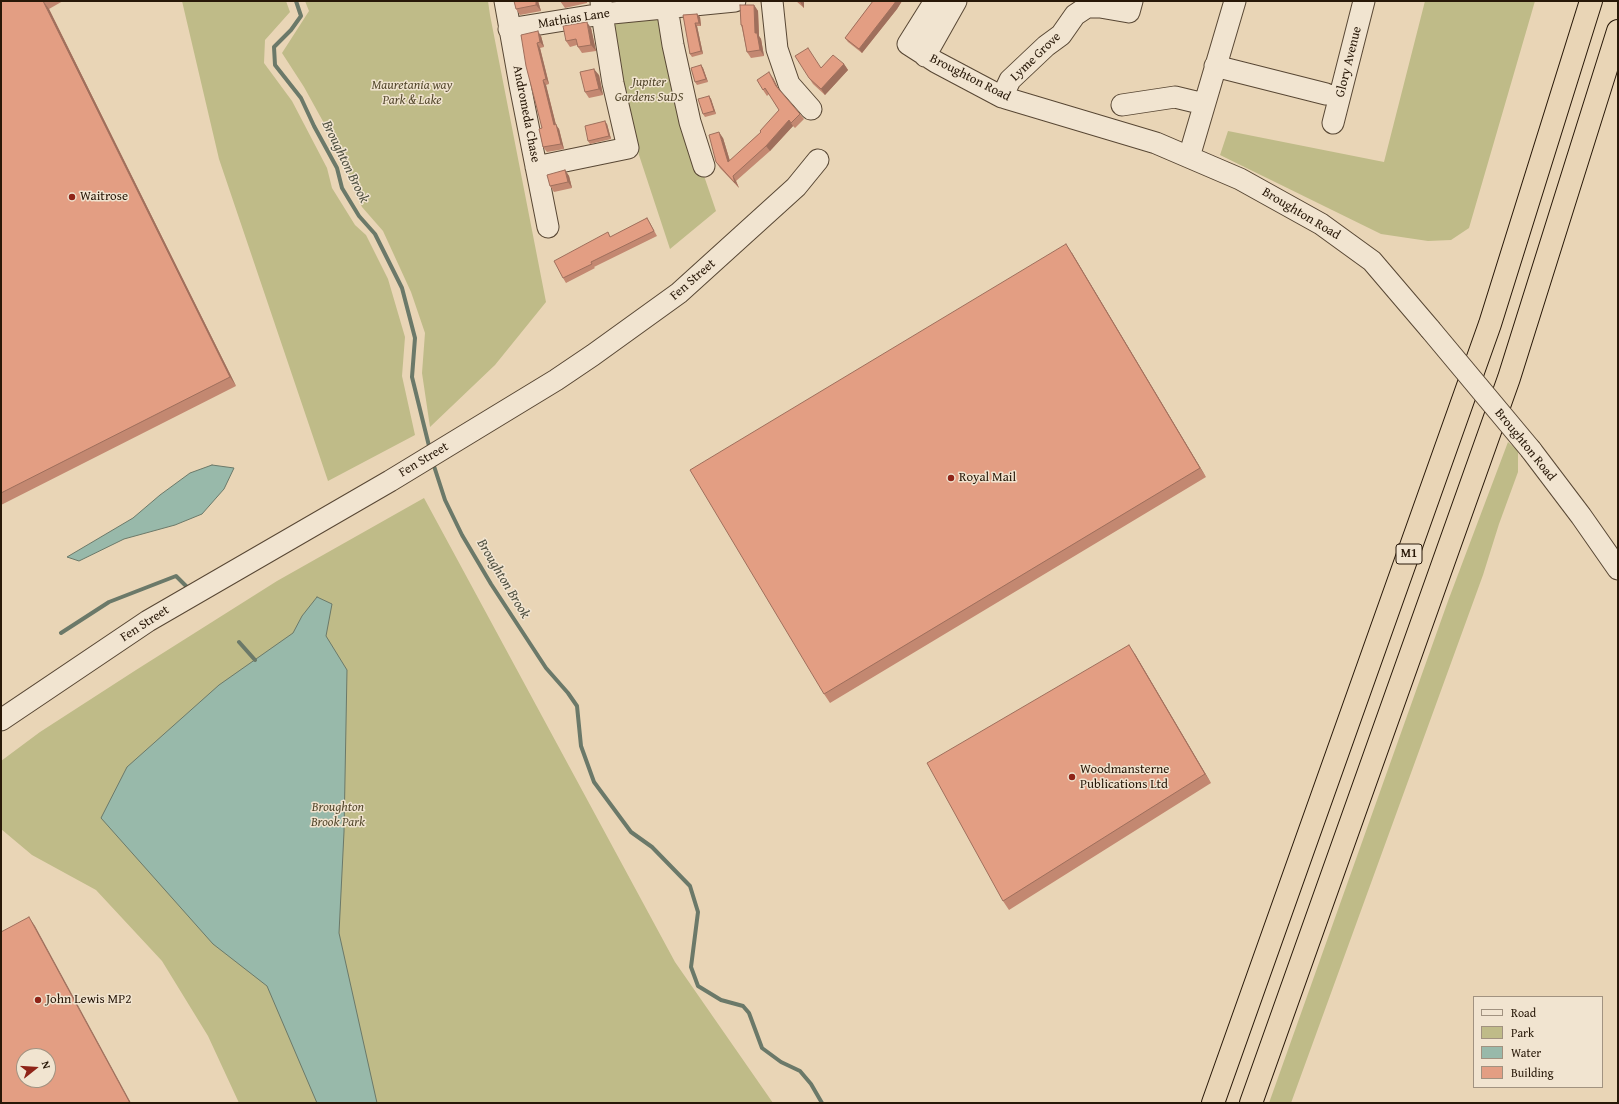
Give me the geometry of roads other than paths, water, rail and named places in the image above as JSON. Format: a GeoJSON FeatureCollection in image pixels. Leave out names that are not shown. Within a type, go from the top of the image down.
{"type":"FeatureCollection","features":[{"type":"Feature","properties":{"kind":"highway","name":"M1"},"geometry":{"type":"LineString","coordinates":[[1213,1103],[1490,324],[1592,1]]}},
{"type":"Feature","properties":{"kind":"highway"},"geometry":{"type":"LineString","coordinates":[[1250,1103],[1509,378],[1618,31]]}},
{"type":"Feature","properties":{"kind":"street","name":"Andromeda Chase"},"geometry":{"type":"LineString","coordinates":[[505,1],[509,29],[548,227]]}},
{"type":"Feature","properties":{"kind":"street","name":"Mathias Lane"},"geometry":{"type":"LineString","coordinates":[[509,29],[601,8],[735,1]]}},
{"type":"Feature","properties":{"kind":"street"},"geometry":{"type":"LineString","coordinates":[[772,1],[777,49],[789,84],[811,109]]}},
{"type":"Feature","properties":{"kind":"street","name":"Broughton Road"},"geometry":{"type":"LineString","coordinates":[[935,1],[908,44],[925,56],[1002,97],[1156,143],[1240,179],[1321,224],[1372,261],[1531,450],[1581,516],[1618,569]]}},
{"type":"Feature","properties":{"kind":"street"},"geometry":{"type":"LineString","coordinates":[[925,56],[956,1]]}},
{"type":"Feature","properties":{"kind":"street","name":"Lyme Grove"},"geometry":{"type":"LineString","coordinates":[[1002,97],[1010,80],[1046,46],[1061,35],[1075,15],[1087,7],[1100,7],[1129,12],[1132,1]]}},
{"type":"Feature","properties":{"kind":"street"},"geometry":{"type":"LineString","coordinates":[[1188,157],[1235,1]]}},
{"type":"Feature","properties":{"kind":"street","name":"Glory Avenue"},"geometry":{"type":"LineString","coordinates":[[1333,123],[1364,1]]}},
{"type":"Feature","properties":{"kind":"street"},"geometry":{"type":"LineString","coordinates":[[666,4],[690,122],[704,166]]}},
{"type":"Feature","properties":{"kind":"street"},"geometry":{"type":"LineString","coordinates":[[536,167],[628,148],[613,83],[601,8]]}},
{"type":"Feature","properties":{"kind":"street"},"geometry":{"type":"LineString","coordinates":[[1216,66],[1326,94]]}},
{"type":"Feature","properties":{"kind":"street"},"geometry":{"type":"LineString","coordinates":[[1122,105],[1175,98],[1204,104]]}},
{"type":"Feature","properties":{"kind":"street","name":"Fen Street"},"geometry":{"type":"LineString","coordinates":[[1,720],[148,621],[417,464],[562,376],[679,293],[796,187],[818,160]]}},
{"type":"Feature","properties":{"kind":"water"},"geometry":{"type":"Polygon","coordinates":[[[212,465],[234,468],[224,489],[202,514],[175,525],[124,539],[79,561],[67,557],[133,518],[160,495],[190,473],[212,465]]]}},
{"type":"Feature","properties":{"kind":"water"},"geometry":{"type":"Polygon","coordinates":[[[317,597],[332,604],[326,636],[347,670],[344,832],[339,933],[377,1103],[317,1103],[267,986],[213,944],[101,818],[127,767],[219,685],[293,633],[302,616],[317,597]]]}},
{"type":"Feature","properties":{"kind":"waterway","name":"Broughton Brook"},"geometry":{"type":"LineString","coordinates":[[296,1],[301,16],[291,30],[274,47],[275,65],[301,98],[314,126],[337,168],[342,188],[359,216],[375,234],[402,288],[415,338],[412,377],[430,450]]}},
{"type":"Feature","properties":{"kind":"waterway","name":"Broughton Brook"},"geometry":{"type":"LineString","coordinates":[[433,463],[445,500],[462,535],[491,584],[546,668],[568,693],[577,706],[581,746],[594,782],[631,832],[652,847],[690,886],[698,912],[691,967],[698,986],[721,1000],[743,1006],[749,1013],[762,1048],[781,1062],[800,1071],[811,1084],[822,1103]]}},
{"type":"Feature","properties":{"kind":"waterway"},"geometry":{"type":"LineString","coordinates":[[61,633],[109,602],[176,576],[190,590]]}},
{"type":"Feature","properties":{"kind":"waterway"},"geometry":{"type":"LineString","coordinates":[[239,642],[255,660]]}},
{"type":"Feature","properties":{"kind":"place","name":"Waitrose"},"geometry":{"type":"Point","coordinates":[72,197]}},
{"type":"Feature","properties":{"kind":"place","name":"Royal Mail"},"geometry":{"type":"Point","coordinates":[951,478]}},
{"type":"Feature","properties":{"kind":"place","name":"Woodmansterne Publications Ltd"},"geometry":{"type":"Point","coordinates":[1072,777]}},
{"type":"Feature","properties":{"kind":"place","name":"John Lewis MP2"},"geometry":{"type":"Point","coordinates":[38,1000]}},
{"type":"Feature","properties":{"kind":"park label","name":"Jupiter Gardens SuDS"},"geometry":{"type":"Point","coordinates":[649,90]}},
{"type":"Feature","properties":{"kind":"park label","name":"Mauretania way Park & Lake"},"geometry":{"type":"Point","coordinates":[412,94]}},
{"type":"Feature","properties":{"kind":"park label","name":"Broughton Brook Park"},"geometry":{"type":"Point","coordinates":[338,816]}}]}
